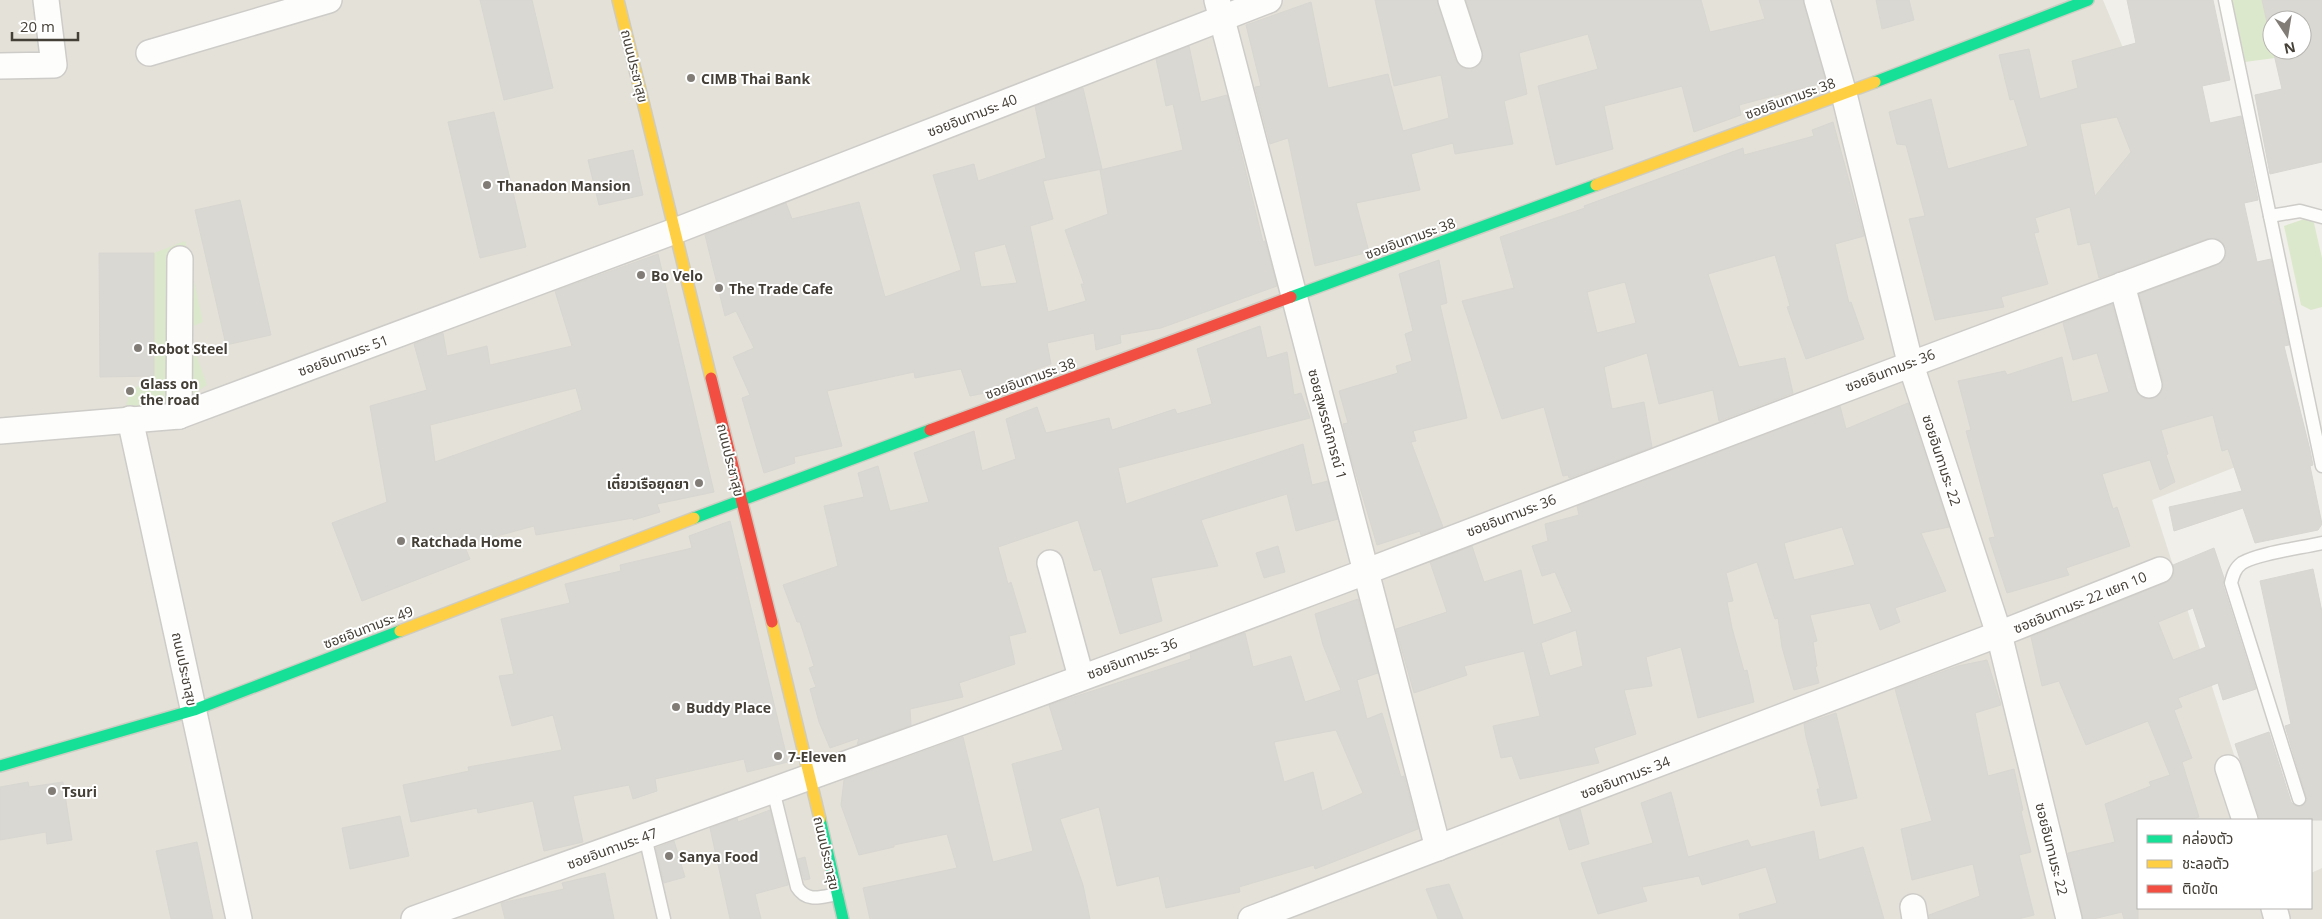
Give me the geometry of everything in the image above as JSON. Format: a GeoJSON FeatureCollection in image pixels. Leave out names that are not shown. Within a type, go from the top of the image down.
{"type":"FeatureCollection","features":[{"type":"Feature","properties":{"kind":"street"},"geometry":{"type":"LineString","coordinates":[[0,66],[54,65],[46,0]]}},
{"type":"Feature","properties":{"kind":"street"},"geometry":{"type":"LineString","coordinates":[[149,53],[329,0]]}},
{"type":"Feature","properties":{"kind":"street","name":"ถนนประชาสุข"},"geometry":{"type":"LineString","coordinates":[[618,0],[740,500],[810,777],[843,919]]}},
{"type":"Feature","properties":{"kind":"street","name":"ซอยอินทามระ 40"},"geometry":{"type":"LineString","coordinates":[[675,231],[1219,9],[1269,0]]}},
{"type":"Feature","properties":{"kind":"street"},"geometry":{"type":"LineString","coordinates":[[1451,0],[1469,55]]}},
{"type":"Feature","properties":{"kind":"street","name":"ซอยอินทามระ 22"},"geometry":{"type":"LineString","coordinates":[[1818,0],[1844,94],[1910,362],[1999,634],[2069,919]]}},
{"type":"Feature","properties":{"kind":"street","name":"ซอยอินทามระ 38"},"geometry":{"type":"LineString","coordinates":[[740,500],[1844,94],[2088,0]]}},
{"type":"Feature","properties":{"kind":"street","name":"ซอยสุพรรณิการณ์ 1"},"geometry":{"type":"LineString","coordinates":[[1219,9],[1438,848]]}},
{"type":"Feature","properties":{"kind":"street","name":"ซอยอินทามระ 51"},"geometry":{"type":"LineString","coordinates":[[0,431],[179,416],[675,231]]}},
{"type":"Feature","properties":{"kind":"street","name":"ซอยอินทามระ 36"},"geometry":{"type":"LineString","coordinates":[[810,777],[1366,572],[1910,362],[2212,252]]}},
{"type":"Feature","properties":{"kind":"street"},"geometry":{"type":"LineString","coordinates":[[179,416],[180,260]]}},
{"type":"Feature","properties":{"kind":"street"},"geometry":{"type":"LineString","coordinates":[[2122,285],[2149,385]]}},
{"type":"Feature","properties":{"kind":"street","name":"ถนนประชาสุข"},"geometry":{"type":"LineString","coordinates":[[130,419],[239,919]]}},
{"type":"Feature","properties":{"kind":"street","name":"ซอยอินทามระ 49"},"geometry":{"type":"LineString","coordinates":[[0,766],[194,710],[740,500]]}},
{"type":"Feature","properties":{"kind":"street"},"geometry":{"type":"LineString","coordinates":[[1050,563],[1081,677]]}},
{"type":"Feature","properties":{"kind":"street","name":"ซอยอินทามระ 22 แยก 10"},"geometry":{"type":"LineString","coordinates":[[1999,634],[2160,570]]}},
{"type":"Feature","properties":{"kind":"street","name":"ซอยอินทามระ 34"},"geometry":{"type":"LineString","coordinates":[[1251,919],[1999,634]]}},
{"type":"Feature","properties":{"kind":"street"},"geometry":{"type":"LineString","coordinates":[[2228,768],[2245,819]]}},
{"type":"Feature","properties":{"kind":"street","name":"ซอยอินทามระ 47"},"geometry":{"type":"LineString","coordinates":[[414,919],[810,777]]}},
{"type":"Feature","properties":{"kind":"lane"},"geometry":{"type":"LineString","coordinates":[[2225,0],[2322,466]]}},
{"type":"Feature","properties":{"kind":"lane"},"geometry":{"type":"LineString","coordinates":[[2270,216],[2300,210],[2320,214]]}},
{"type":"Feature","properties":{"kind":"lane"},"geometry":{"type":"LineString","coordinates":[[2299,799],[2231,583],[2234,571],[2242,564],[2257,558],[2322,543]]}},
{"type":"Feature","properties":{"kind":"lane"},"geometry":{"type":"LineString","coordinates":[[773,790],[797,887],[801,893],[811,899],[837,894]]}},
{"type":"Feature","properties":{"kind":"lane"},"geometry":{"type":"LineString","coordinates":[[645,836],[664,919]]}},
{"type":"Feature","properties":{"kind":"shaded area"},"geometry":{"type":"Polygon","coordinates":[[[0,0],[2103,0],[2159,134],[2169,133],[2214,243],[2271,453],[2152,500],[2255,819],[2137,819],[2137,909],[2312,909],[2312,873],[2322,868],[2322,919],[0,919],[0,0]]]}},
{"type":"Feature","properties":{"kind":"green space"},"geometry":{"type":"Polygon","coordinates":[[[2232,0],[2262,0],[2264,10],[2262,10],[2262,60],[2245,62],[2232,0]]]}},
{"type":"Feature","properties":{"kind":"green space"},"geometry":{"type":"Polygon","coordinates":[[[2307,218],[2314,223],[2322,258],[2322,307],[2311,310],[2301,305],[2284,226],[2307,218]]]}},
{"type":"Feature","properties":{"kind":"green space"},"geometry":{"type":"Polygon","coordinates":[[[185,241],[203,322],[187,329],[207,385],[168,410],[124,414],[130,391],[154,376],[154,253],[185,241]]]}},
{"type":"Feature","properties":{"kind":"building"},"geometry":{"type":"Polygon","coordinates":[[[480,0],[532,0],[553,88],[504,100],[480,0]]]}},
{"type":"Feature","properties":{"kind":"building"},"geometry":{"type":"Polygon","coordinates":[[[1375,0],[1437,0],[1455,59],[1460,66],[1467,69],[1479,65],[1483,57],[1466,0],[1701,0],[1710,32],[1765,19],[1759,0],[1803,0],[1826,82],[1739,105],[1741,115],[1694,132],[1682,86],[1604,106],[1613,149],[1556,165],[1538,86],[1598,69],[1588,34],[1519,53],[1527,94],[1504,101],[1513,144],[1455,154],[1453,143],[1411,154],[1420,190],[1356,203],[1369,252],[1315,266],[1288,138],[1270,144],[1255,87],[1261,86],[1246,25],[1311,2],[1328,88],[1388,74],[1403,131],[1449,118],[1441,75],[1394,86],[1375,0]]]}},
{"type":"Feature","properties":{"kind":"building"},"geometry":{"type":"Polygon","coordinates":[[[1876,0],[1909,0],[1914,20],[1882,29],[1876,0]]]}},
{"type":"Feature","properties":{"kind":"building"},"geometry":{"type":"Polygon","coordinates":[[[2127,0],[2213,0],[2230,80],[2202,86],[2210,123],[2241,116],[2258,200],[2244,203],[2257,262],[2271,259],[2289,345],[2284,346],[2310,450],[2313,465],[2310,466],[2322,524],[2318,530],[2255,543],[2243,508],[2174,531],[2169,507],[2242,491],[2228,449],[2222,451],[2213,415],[2161,430],[2168,454],[2166,455],[2175,482],[2160,490],[2150,460],[2102,474],[2113,509],[2117,507],[2130,546],[2066,568],[2069,575],[2007,593],[1989,538],[1995,537],[1966,431],[1971,430],[1958,381],[2005,371],[2007,375],[2062,357],[2072,402],[2109,392],[2097,353],[2073,360],[2063,323],[2112,304],[2135,389],[2145,399],[2153,399],[2163,389],[2163,381],[2139,294],[2217,265],[2226,255],[2226,248],[2221,241],[2214,238],[2207,239],[2099,278],[2090,242],[2078,245],[2070,207],[2035,218],[2039,232],[2034,233],[2048,284],[2001,297],[2004,307],[1935,320],[1909,219],[1925,216],[1906,145],[1897,144],[1889,112],[1931,99],[1948,169],[2028,146],[2014,99],[2010,100],[1999,55],[2029,49],[2040,99],[2078,88],[2072,61],[2136,43],[2127,0]],[[2117,117],[2080,124],[2095,196],[2131,152],[2117,117]]]}},
{"type":"Feature","properties":{"kind":"building"},"geometry":{"type":"Polygon","coordinates":[[[2262,0],[2322,0],[2322,162],[2270,174],[2255,95],[2282,89],[2275,60],[2312,60],[2312,10],[2264,10],[2262,0]]]}},
{"type":"Feature","properties":{"kind":"building"},"geometry":{"type":"Polygon","coordinates":[[[1189,46],[1201,102],[1227,95],[1263,242],[1265,241],[1277,286],[1161,328],[1120,335],[1121,343],[1096,350],[1094,333],[1047,343],[1051,364],[1026,373],[1028,378],[985,393],[970,396],[961,369],[915,378],[914,372],[827,391],[842,446],[794,457],[795,463],[764,473],[742,398],[750,395],[733,357],[754,348],[736,311],[725,316],[705,235],[786,203],[792,219],[859,202],[885,297],[961,270],[933,175],[974,164],[978,181],[1046,158],[1035,106],[1083,88],[1102,169],[1043,181],[1053,219],[1030,226],[1048,312],[1086,301],[1081,284],[1084,284],[1065,230],[1108,214],[1100,170],[1183,150],[1173,104],[1166,106],[1156,59],[1189,46]],[[1005,244],[974,252],[981,287],[1017,283],[1005,244]]]}},
{"type":"Feature","properties":{"kind":"building","name":"Thanadon Mansion"},"geometry":{"type":"Polygon","coordinates":[[[494,112],[526,247],[480,258],[448,122],[494,112]]]}},
{"type":"Feature","properties":{"kind":"building"},"geometry":{"type":"Polygon","coordinates":[[[1833,122],[1864,236],[1835,244],[1849,303],[1851,302],[1864,339],[1806,359],[1787,307],[1790,306],[1775,255],[1708,274],[1739,367],[1785,358],[1793,393],[1719,421],[1713,390],[1659,404],[1647,353],[1604,367],[1612,409],[1644,402],[1652,447],[1569,478],[1568,475],[1563,476],[1544,407],[1502,419],[1462,301],[1514,288],[1500,237],[1585,208],[1584,206],[1743,148],[1744,155],[1814,136],[1812,130],[1833,122]],[[1625,282],[1587,292],[1597,333],[1636,323],[1625,282]]]}},
{"type":"Feature","properties":{"kind":"building"},"geometry":{"type":"Polygon","coordinates":[[[633,150],[643,195],[599,205],[588,160],[633,150]]]}},
{"type":"Feature","properties":{"kind":"building"},"geometry":{"type":"Polygon","coordinates":[[[240,200],[271,335],[226,345],[195,210],[240,200]]]}},
{"type":"Feature","properties":{"kind":"building"},"geometry":{"type":"Polygon","coordinates":[[[99,253],[154,253],[154,376],[100,377],[99,253]]]}},
{"type":"Feature","properties":{"kind":"building"},"geometry":{"type":"Polygon","coordinates":[[[658,254],[714,492],[657,504],[660,512],[633,520],[633,518],[536,535],[534,526],[464,545],[470,559],[362,601],[332,523],[387,502],[370,406],[427,390],[414,344],[443,333],[447,356],[487,346],[490,365],[572,346],[555,291],[658,254]],[[576,388],[430,425],[435,462],[582,410],[576,388]]]}},
{"type":"Feature","properties":{"kind":"building"},"geometry":{"type":"Polygon","coordinates":[[[1439,260],[1447,303],[1440,305],[1467,418],[1413,431],[1416,441],[1411,442],[1443,527],[1421,535],[1420,531],[1377,545],[1351,457],[1343,424],[1348,423],[1339,391],[1398,373],[1396,366],[1412,361],[1405,334],[1413,331],[1399,274],[1439,260]]]}},
{"type":"Feature","properties":{"kind":"building"},"geometry":{"type":"Polygon","coordinates":[[[1260,326],[1267,358],[1287,352],[1294,395],[1301,393],[1310,418],[1118,468],[1126,504],[1303,444],[1312,485],[1328,481],[1338,519],[1296,531],[1287,494],[1201,520],[1218,566],[1151,578],[1162,621],[1120,634],[1101,569],[1094,571],[1078,520],[998,547],[1008,584],[1011,582],[1026,632],[1009,636],[1015,664],[959,683],[963,697],[910,709],[911,725],[857,745],[859,738],[830,748],[819,722],[810,689],[816,687],[809,668],[814,666],[800,622],[797,622],[783,585],[838,566],[824,506],[864,497],[858,473],[878,466],[890,511],[929,502],[914,453],[974,431],[982,471],[1016,459],[1006,419],[1037,407],[1046,433],[1109,418],[1112,430],[1175,409],[1177,414],[1212,404],[1197,349],[1260,326]]]}},
{"type":"Feature","properties":{"kind":"building"},"geometry":{"type":"Polygon","coordinates":[[[1908,403],[1949,527],[1921,533],[1946,591],[1895,608],[1900,622],[1880,630],[1870,603],[1810,615],[1817,641],[1813,642],[1817,666],[1815,667],[1819,683],[1794,690],[1782,647],[1778,618],[1775,619],[1757,562],[1726,573],[1733,601],[1727,602],[1732,628],[1744,671],[1747,670],[1754,702],[1698,718],[1681,647],[1646,657],[1652,686],[1624,690],[1636,734],[1594,748],[1599,763],[1520,779],[1512,756],[1501,758],[1493,726],[1540,716],[1524,651],[1464,666],[1467,675],[1414,693],[1396,629],[1447,612],[1430,562],[1472,546],[1484,582],[1521,570],[1533,625],[1572,612],[1555,572],[1542,576],[1532,546],[1548,541],[1545,524],[1579,515],[1577,506],[1840,406],[1846,429],[1908,403]],[[1842,527],[1784,543],[1794,580],[1855,565],[1842,527]],[[1576,630],[1541,643],[1550,676],[1583,666],[1576,630]]]}},
{"type":"Feature","properties":{"kind":"building"},"geometry":{"type":"Polygon","coordinates":[[[730,521],[788,762],[747,772],[744,759],[655,779],[657,791],[633,799],[629,785],[573,796],[583,842],[544,851],[533,801],[478,813],[477,808],[411,822],[403,785],[469,771],[468,767],[562,750],[553,715],[512,726],[499,676],[514,674],[501,619],[570,603],[565,584],[621,571],[620,565],[692,548],[689,536],[730,521]]]}},
{"type":"Feature","properties":{"kind":"building"},"geometry":{"type":"Polygon","coordinates":[[[1278,546],[1285,572],[1264,578],[1256,553],[1278,546]]]}},
{"type":"Feature","properties":{"kind":"building"},"geometry":{"type":"Polygon","coordinates":[[[2214,548],[2224,578],[2223,585],[2256,689],[2223,700],[2218,683],[2178,698],[2182,707],[2174,710],[2192,758],[2182,762],[2199,817],[2192,819],[2137,819],[2138,919],[2124,919],[2122,912],[2093,919],[2083,919],[2068,853],[2115,842],[2105,804],[2151,786],[2149,782],[2170,775],[2148,721],[2086,745],[2059,681],[2042,686],[2031,637],[2165,583],[2171,579],[2174,573],[2173,565],[2214,548]],[[2193,608],[2158,622],[2173,660],[2206,647],[2193,608]]]}},
{"type":"Feature","properties":{"kind":"building"},"geometry":{"type":"Polygon","coordinates":[[[2313,569],[2322,612],[2322,820],[2260,819],[2235,744],[2269,732],[2291,802],[2301,807],[2307,800],[2285,726],[2291,724],[2260,581],[2313,569]]]}},
{"type":"Feature","properties":{"kind":"building"},"geometry":{"type":"Polygon","coordinates":[[[1358,599],[1378,673],[1357,680],[1367,719],[1382,713],[1401,777],[1404,776],[1418,829],[1315,869],[1314,865],[1239,887],[1240,892],[1166,908],[1159,876],[1117,886],[1099,807],[1060,819],[1083,885],[1090,919],[870,919],[863,888],[957,868],[947,834],[894,845],[894,847],[859,855],[841,805],[844,780],[963,737],[993,862],[1033,851],[1012,764],[1063,750],[1049,705],[1191,659],[1190,653],[1245,633],[1253,667],[1291,656],[1305,702],[1341,690],[1323,645],[1315,614],[1358,599]],[[1336,730],[1274,742],[1284,782],[1313,772],[1322,811],[1363,793],[1336,730]]]}},
{"type":"Feature","properties":{"kind":"building"},"geometry":{"type":"Polygon","coordinates":[[[1987,660],[2001,705],[1975,713],[1988,776],[2014,769],[2023,810],[2021,811],[2031,852],[2019,855],[2034,915],[2018,919],[1929,919],[1929,915],[1980,896],[1973,864],[1912,880],[1901,829],[1932,821],[1895,689],[1958,666],[1987,660]]]}},
{"type":"Feature","properties":{"kind":"building"},"geometry":{"type":"Polygon","coordinates":[[[1836,713],[1857,798],[1821,806],[1817,789],[1820,789],[1804,724],[1836,713]]]}},
{"type":"Feature","properties":{"kind":"building"},"geometry":{"type":"Polygon","coordinates":[[[28,782],[29,787],[63,782],[72,840],[47,844],[46,832],[0,840],[0,787],[28,782]]]}},
{"type":"Feature","properties":{"kind":"building"},"geometry":{"type":"Polygon","coordinates":[[[1671,792],[1688,857],[1748,840],[1751,847],[1814,831],[1819,860],[1863,847],[1884,919],[1740,919],[1739,914],[1777,903],[1766,867],[1702,885],[1699,876],[1642,887],[1647,901],[1598,914],[1581,863],[1653,843],[1641,803],[1671,792]]]}},
{"type":"Feature","properties":{"kind":"building"},"geometry":{"type":"Polygon","coordinates":[[[1580,809],[1589,844],[1569,850],[1559,817],[1580,809]]]}},
{"type":"Feature","properties":{"kind":"building"},"geometry":{"type":"Polygon","coordinates":[[[770,810],[788,885],[755,894],[761,919],[730,919],[710,828],[737,818],[738,822],[770,810]]]}},
{"type":"Feature","properties":{"kind":"building"},"geometry":{"type":"Polygon","coordinates":[[[400,816],[409,856],[350,869],[342,828],[400,816]]]}},
{"type":"Feature","properties":{"kind":"building"},"geometry":{"type":"Polygon","coordinates":[[[674,841],[685,877],[664,883],[656,848],[674,841]]]}},
{"type":"Feature","properties":{"kind":"building"},"geometry":{"type":"Polygon","coordinates":[[[197,842],[213,919],[171,919],[156,851],[197,842]]]}},
{"type":"Feature","properties":{"kind":"building"},"geometry":{"type":"Polygon","coordinates":[[[805,857],[810,879],[804,880],[798,859],[805,857]]]}},
{"type":"Feature","properties":{"kind":"building"},"geometry":{"type":"Polygon","coordinates":[[[605,873],[614,919],[505,919],[501,903],[564,889],[562,883],[605,873]]]}},
{"type":"Feature","properties":{"kind":"building"},"geometry":{"type":"Polygon","coordinates":[[[1449,884],[1463,919],[1438,919],[1426,889],[1449,884]]]}},
{"type":"Feature","properties":{"kind":"traffic: fast"},"geometry":{"type":"LineString","coordinates":[[1875,82],[2088,0]]}},
{"type":"Feature","properties":{"kind":"traffic: fast"},"geometry":{"type":"LineString","coordinates":[[1291,297],[1596,185]]}},
{"type":"Feature","properties":{"kind":"traffic: fast"},"geometry":{"type":"LineString","coordinates":[[694,518],[930,430]]}},
{"type":"Feature","properties":{"kind":"traffic: fast"},"geometry":{"type":"LineString","coordinates":[[0,766],[194,710],[400,631]]}},
{"type":"Feature","properties":{"kind":"traffic: fast"},"geometry":{"type":"LineString","coordinates":[[820,819],[843,919]]}},
{"type":"Feature","properties":{"kind":"traffic: slow"},"geometry":{"type":"LineString","coordinates":[[618,0],[711,378]]}},
{"type":"Feature","properties":{"kind":"traffic: slow"},"geometry":{"type":"LineString","coordinates":[[1596,185],[1875,82]]}},
{"type":"Feature","properties":{"kind":"traffic: slow"},"geometry":{"type":"LineString","coordinates":[[400,631],[694,518]]}},
{"type":"Feature","properties":{"kind":"traffic: slow"},"geometry":{"type":"LineString","coordinates":[[772,622],[820,819]]}},
{"type":"Feature","properties":{"kind":"traffic: jam"},"geometry":{"type":"LineString","coordinates":[[930,430],[1291,297]]}},
{"type":"Feature","properties":{"kind":"traffic: jam"},"geometry":{"type":"LineString","coordinates":[[711,378],[772,622]]}},
{"type":"Feature","properties":{"kind":"place","name":"CIMB Thai Bank"},"geometry":{"type":"Point","coordinates":[691,78]}},
{"type":"Feature","properties":{"kind":"place","name":"Thanadon Mansion"},"geometry":{"type":"Point","coordinates":[487,185]}},
{"type":"Feature","properties":{"kind":"place","name":"Bo Velo"},"geometry":{"type":"Point","coordinates":[641,275]}},
{"type":"Feature","properties":{"kind":"place","name":"The Trade Cafe"},"geometry":{"type":"Point","coordinates":[719,288]}},
{"type":"Feature","properties":{"kind":"place","name":"Robot Steel"},"geometry":{"type":"Point","coordinates":[138,348]}},
{"type":"Feature","properties":{"kind":"place","name":"Glass on the road"},"geometry":{"type":"Point","coordinates":[130,391]}},
{"type":"Feature","properties":{"kind":"place","name":"เตี๋ยวเรือยุดยา"},"geometry":{"type":"Point","coordinates":[699,483]}},
{"type":"Feature","properties":{"kind":"place","name":"Ratchada Home"},"geometry":{"type":"Point","coordinates":[401,541]}},
{"type":"Feature","properties":{"kind":"place","name":"Buddy Place"},"geometry":{"type":"Point","coordinates":[676,707]}},
{"type":"Feature","properties":{"kind":"place","name":"7-Eleven"},"geometry":{"type":"Point","coordinates":[778,756]}},
{"type":"Feature","properties":{"kind":"place","name":"Tsuri"},"geometry":{"type":"Point","coordinates":[52,791]}},
{"type":"Feature","properties":{"kind":"place","name":"Sanya Food"},"geometry":{"type":"Point","coordinates":[669,856]}}]}
